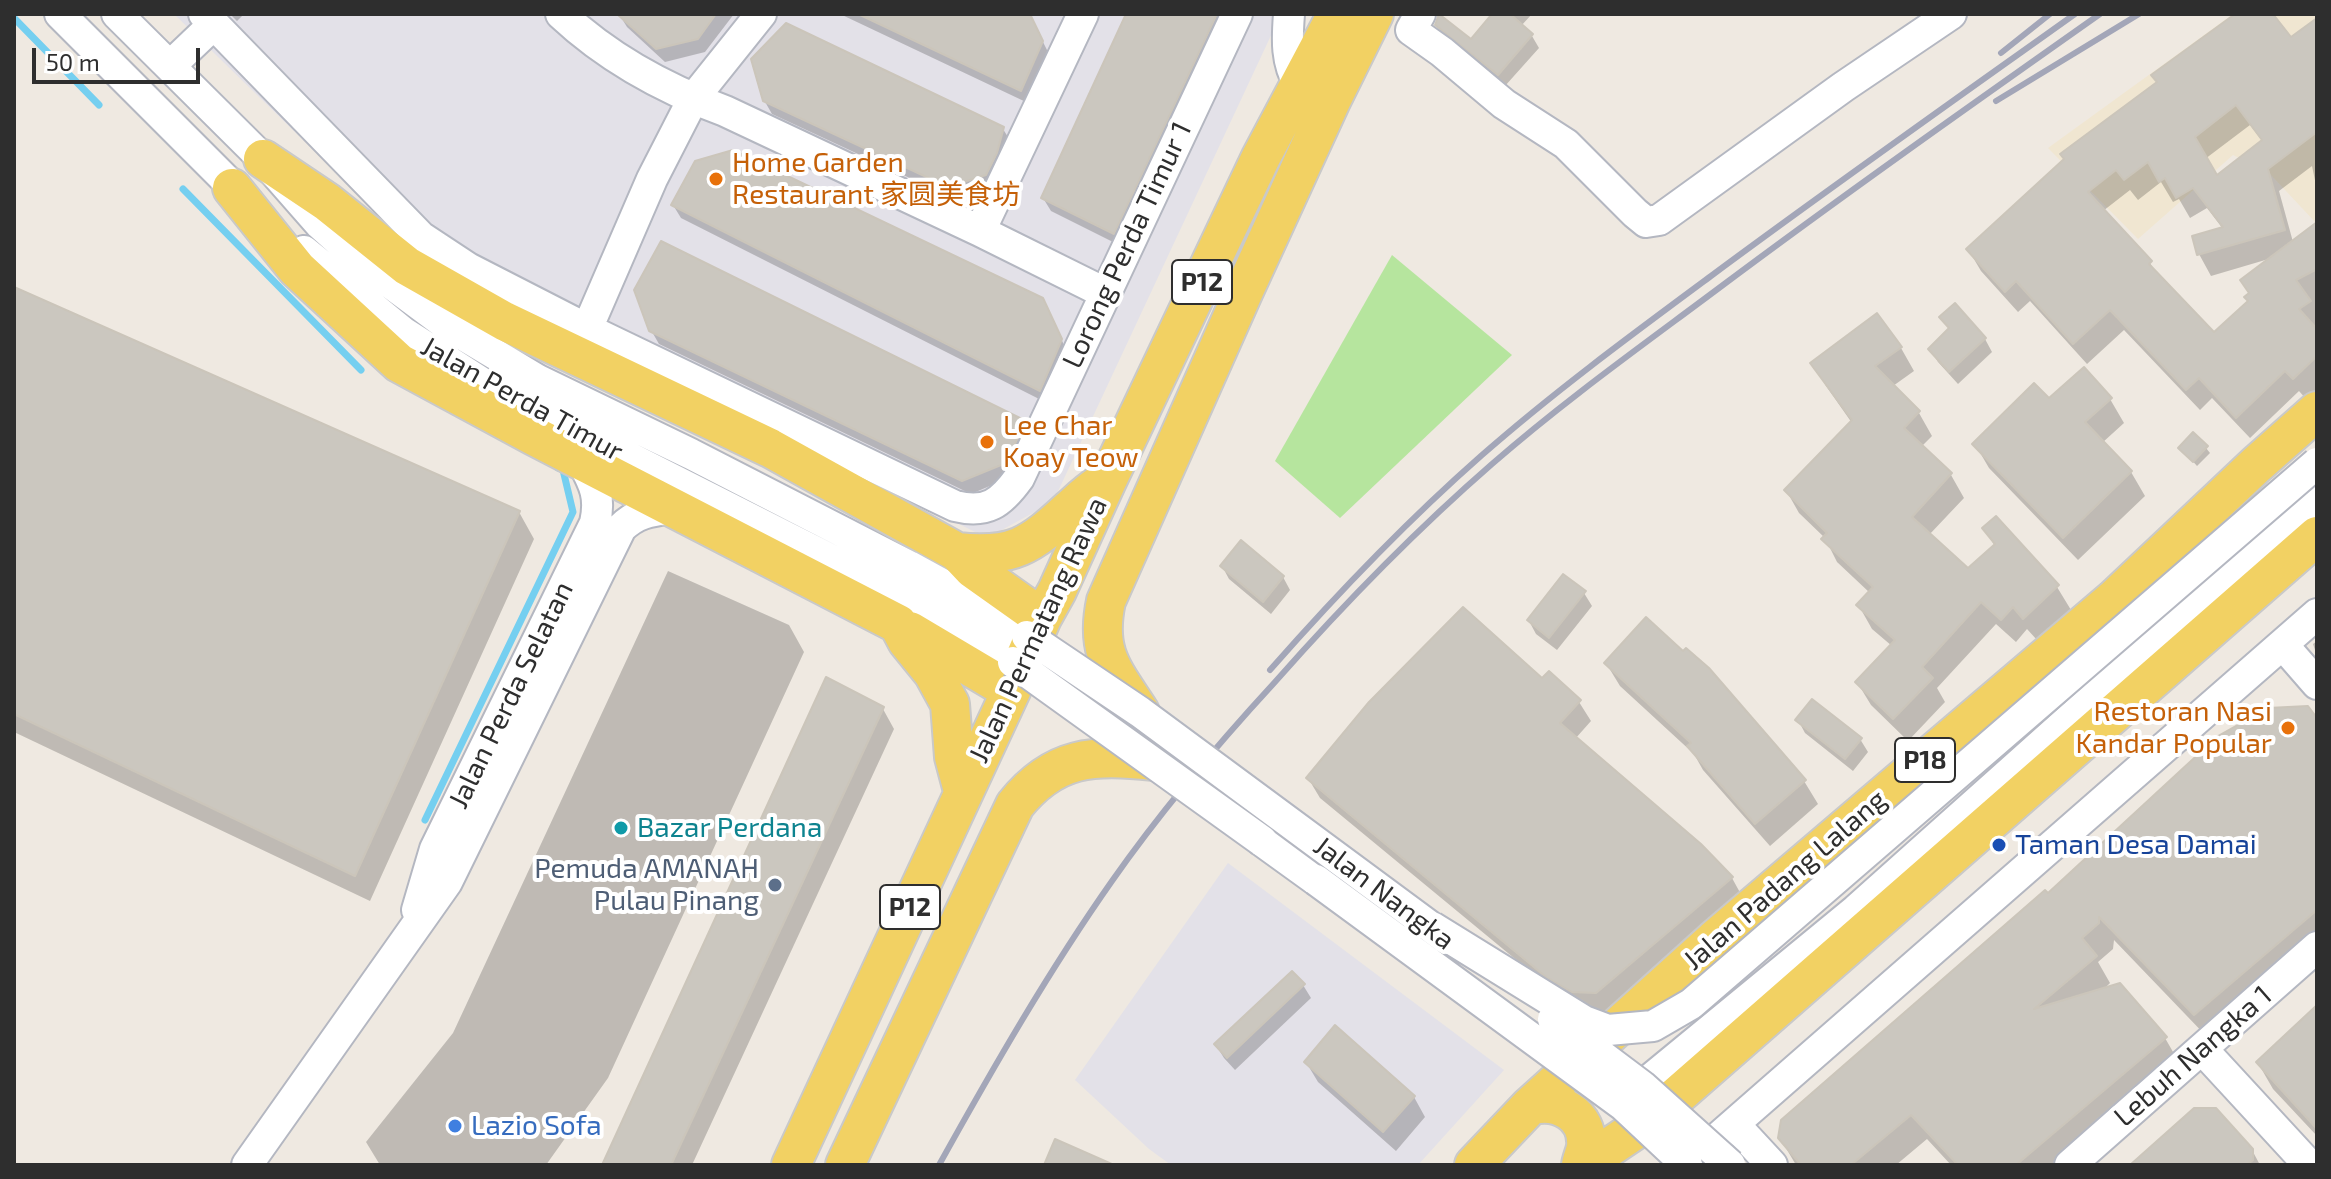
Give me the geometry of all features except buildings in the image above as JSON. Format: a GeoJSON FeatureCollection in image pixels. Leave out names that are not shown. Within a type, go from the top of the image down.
{"type":"FeatureCollection","features":[{"type":"Feature","properties":{"kind":"main road","name":"Jalan Permatang Rawa"},"geometry":{"type":"LineString","coordinates":[[791,1165],[963,791],[1023,652],[1057,591],[1261,157],[1337,14]]}},
{"type":"Feature","properties":{"kind":"main road"},"geometry":{"type":"LineString","coordinates":[[1140,712],[1110,666],[1104,649],[1106,601],[1305,156],[1374,14]]}},
{"type":"Feature","properties":{"kind":"main road"},"geometry":{"type":"LineString","coordinates":[[263,159],[327,202],[407,266],[504,321],[770,448],[957,552],[973,569],[1023,652]]}},
{"type":"Feature","properties":{"kind":"main road"},"geometry":{"type":"LineString","coordinates":[[232,188],[297,269],[399,363],[898,624],[1023,652]]}},
{"type":"Feature","properties":{"kind":"main road","name":"Jalan Padang Lalang"},"geometry":{"type":"LineString","coordinates":[[1474,1165],[1530,1106],[1725,931],[2114,599],[2317,411]]}},
{"type":"Feature","properties":{"kind":"main road"},"geometry":{"type":"LineString","coordinates":[[957,552],[992,555],[1027,544],[1107,481]]}},
{"type":"Feature","properties":{"kind":"main road"},"geometry":{"type":"LineString","coordinates":[[1582,1165],[1637,1105],[2317,536]]}},
{"type":"Feature","properties":{"kind":"main road"},"geometry":{"type":"LineString","coordinates":[[898,624],[912,648],[933,673],[950,704],[954,757],[963,791]]}},
{"type":"Feature","properties":{"kind":"main road"},"geometry":{"type":"LineString","coordinates":[[845,1165],[1015,805],[1039,780],[1069,765],[1114,757],[1153,761]]}},
{"type":"Feature","properties":{"kind":"main road"},"geometry":{"type":"LineString","coordinates":[[1591,1052],[1590,1069],[1594,1086],[1602,1100],[1615,1112],[1630,1119],[1637,1105]]}},
{"type":"Feature","properties":{"kind":"main road"},"geometry":{"type":"LineString","coordinates":[[1530,1106],[1549,1103],[1568,1109],[1574,1115],[1585,1133],[1582,1165]]}},
{"type":"Feature","properties":{"kind":"street","name":"Jalan Perda Timur"},"geometry":{"type":"LineString","coordinates":[[60,14],[232,188],[330,274],[403,332],[484,384],[891,592],[1023,652]]}},
{"type":"Feature","properties":{"kind":"street","name":"Jalan Perda Timur"},"geometry":{"type":"LineString","coordinates":[[117,14],[263,159],[320,224],[366,265],[448,326],[538,380],[691,454],[971,600],[1023,652]]}},
{"type":"Feature","properties":{"kind":"street"},"geometry":{"type":"LineString","coordinates":[[561,14],[582,34],[640,72],[1105,293]]}},
{"type":"Feature","properties":{"kind":"street"},"geometry":{"type":"LineString","coordinates":[[170,66],[209,19],[421,237],[468,268],[587,329],[652,179],[693,99],[761,14]]}},
{"type":"Feature","properties":{"kind":"street"},"geometry":{"type":"LineString","coordinates":[[980,231],[1083,14]]}},
{"type":"Feature","properties":{"kind":"street","name":"Lorong Perda Timur 1"},"geometry":{"type":"LineString","coordinates":[[587,329],[955,506],[979,509],[991,505],[1001,500],[1019,478],[1237,14]]}},
{"type":"Feature","properties":{"kind":"street"},"geometry":{"type":"LineString","coordinates":[[1289,14],[1288,60],[1299,84]]}},
{"type":"Feature","properties":{"kind":"street"},"geometry":{"type":"LineString","coordinates":[[1420,14],[1411,30],[1504,104],[1566,144],[1646,222],[1659,220],[1843,87],[1951,14]]}},
{"type":"Feature","properties":{"kind":"street","name":"Jalan Perda Selatan"},"geometry":{"type":"LineString","coordinates":[[411,932],[435,849],[595,523],[599,506],[595,487],[582,461]]}},
{"type":"Feature","properties":{"kind":"street"},"geometry":{"type":"LineString","coordinates":[[1432,927],[1584,1021],[1608,1030],[1653,1026],[1691,1004],[2317,463]]}},
{"type":"Feature","properties":{"kind":"street"},"geometry":{"type":"LineString","coordinates":[[1637,1105],[2317,498]]}},
{"type":"Feature","properties":{"kind":"street","name":"Jalan Perda Selatan"},"geometry":{"type":"LineString","coordinates":[[247,1165],[447,882],[621,528],[631,518],[649,511],[674,508]]}},
{"type":"Feature","properties":{"kind":"street"},"geometry":{"type":"LineString","coordinates":[[1687,1165],[2317,614]]}},
{"type":"Feature","properties":{"kind":"street"},"geometry":{"type":"LineString","coordinates":[[2283,645],[2317,684]]}},
{"type":"Feature","properties":{"kind":"street","name":"Jalan Nangka"},"geometry":{"type":"LineString","coordinates":[[1023,652],[1140,712],[1432,927],[1637,1105],[1687,1165]]}},
{"type":"Feature","properties":{"kind":"street","name":"Jalan Nangka"},"geometry":{"type":"LineString","coordinates":[[1023,652],[1153,761],[1637,1105],[1730,1165]]}},
{"type":"Feature","properties":{"kind":"street","name":"Lebuh Nangka 1"},"geometry":{"type":"LineString","coordinates":[[2070,1165],[2317,947]]}},
{"type":"Feature","properties":{"kind":"street"},"geometry":{"type":"LineString","coordinates":[[2202,1049],[2295,1160]]}},
{"type":"Feature","properties":{"kind":"street"},"geometry":{"type":"LineString","coordinates":[[1734,1124],[1772,1165]]}},
{"type":"Feature","properties":{"kind":"shaded area"},"geometry":{"type":"Polygon","coordinates":[[[174,14],[1281,14],[1053,502],[987,538],[418,252],[174,14]]]}},
{"type":"Feature","properties":{"kind":"shaded area"},"geometry":{"type":"Polygon","coordinates":[[[2233,14],[2317,14],[2317,224],[2270,174],[2233,155],[2138,239],[2048,148],[2233,14]]]}},
{"type":"Feature","properties":{"kind":"shaded area"},"geometry":{"type":"Polygon","coordinates":[[[1228,863],[1504,1070],[1418,1165],[1171,1165],[1149,1149],[1075,1080],[1228,863]]]}},
{"type":"Feature","properties":{"kind":"green space"},"geometry":{"type":"Polygon","coordinates":[[[1392,255],[1512,355],[1340,518],[1275,461],[1392,255]]]}},
{"type":"Feature","properties":{"kind":"waterway"},"geometry":{"type":"LineString","coordinates":[[14,18],[99,105]]}},
{"type":"Feature","properties":{"kind":"waterway"},"geometry":{"type":"LineString","coordinates":[[183,189],[361,370]]}},
{"type":"Feature","properties":{"kind":"waterway"},"geometry":{"type":"LineString","coordinates":[[425,820],[573,512],[563,470],[558,468]]}},
{"type":"Feature","properties":{"kind":"railway"},"geometry":{"type":"LineString","coordinates":[[2001,53],[2050,14]]}},
{"type":"Feature","properties":{"kind":"railway"},"geometry":{"type":"LineString","coordinates":[[1270,670],[1399,532],[1538,408],[1756,243],[2075,14]]}},
{"type":"Feature","properties":{"kind":"railway"},"geometry":{"type":"LineString","coordinates":[[939,1165],[1043,985],[1088,915],[1150,829],[1253,706],[1407,542],[1492,464],[1602,375],[2100,14]]}},
{"type":"Feature","properties":{"kind":"railway"},"geometry":{"type":"LineString","coordinates":[[1996,101],[2139,14]]}},
{"type":"Feature","properties":{"kind":"place","name":"Home Garden Restaurant 家圆美食坊"},"geometry":{"type":"Point","coordinates":[716,179]}},
{"type":"Feature","properties":{"kind":"place","name":"Lee Char Koay Teow"},"geometry":{"type":"Point","coordinates":[987,442]}},
{"type":"Feature","properties":{"kind":"place","name":"Restoran Nasi Kandar Popular"},"geometry":{"type":"Point","coordinates":[2288,728]}},
{"type":"Feature","properties":{"kind":"place","name":"Bazar Perdana"},"geometry":{"type":"Point","coordinates":[621,828]}},
{"type":"Feature","properties":{"kind":"place","name":"Taman Desa Damai"},"geometry":{"type":"Point","coordinates":[1999,845]}},
{"type":"Feature","properties":{"kind":"place","name":"Pemuda AMANAH Pulau Pinang"},"geometry":{"type":"Point","coordinates":[775,885]}},
{"type":"Feature","properties":{"kind":"place","name":"Lazio Sofa"},"geometry":{"type":"Point","coordinates":[455,1126]}}]}
